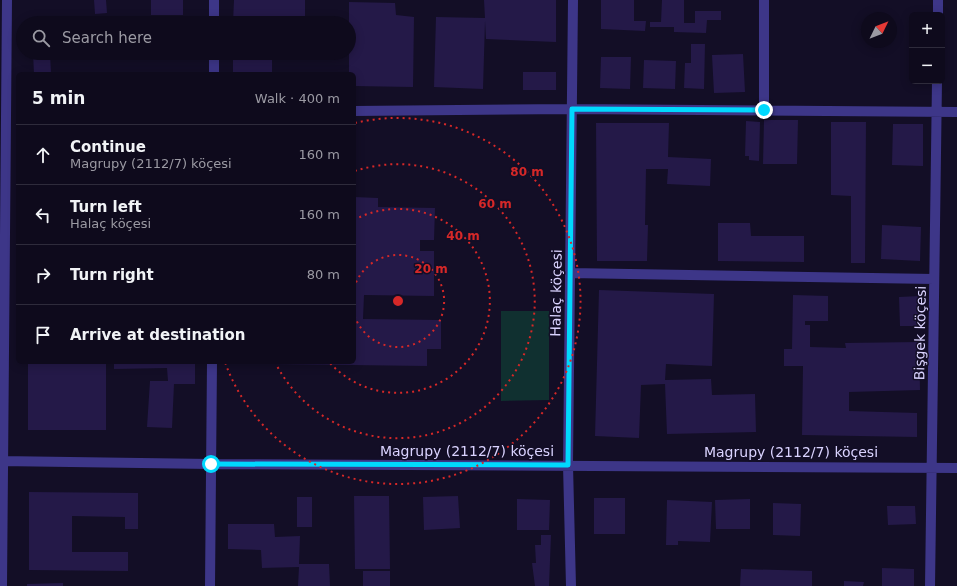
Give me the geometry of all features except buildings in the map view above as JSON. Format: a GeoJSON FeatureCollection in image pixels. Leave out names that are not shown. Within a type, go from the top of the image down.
{"type":"FeatureCollection","features":[{"type":"Feature","properties":{"kind":"street"},"geometry":{"type":"LineString","coordinates":[[2,586],[1,461],[3,95],[7,0]]}},
{"type":"Feature","properties":{"kind":"street"},"geometry":{"type":"LineString","coordinates":[[214,0],[214,16]]}},
{"type":"Feature","properties":{"kind":"street","name":"Halaç köçesi"},"geometry":{"type":"LineString","coordinates":[[571,586],[568,465],[574,0]]}},
{"type":"Feature","properties":{"kind":"street"},"geometry":{"type":"LineString","coordinates":[[764,0],[764,110]]}},
{"type":"Feature","properties":{"kind":"street"},"geometry":{"type":"LineString","coordinates":[[938,0],[938,12]]}},
{"type":"Feature","properties":{"kind":"street"},"geometry":{"type":"LineString","coordinates":[[214,60],[214,72]]}},
{"type":"Feature","properties":{"kind":"street","name":"Bişgek köçesi"},"geometry":{"type":"LineString","coordinates":[[930,586],[937,84]]}},
{"type":"Feature","properties":{"kind":"street"},"geometry":{"type":"LineString","coordinates":[[356,111],[572,109],[957,112]]}},
{"type":"Feature","properties":{"kind":"street"},"geometry":{"type":"LineString","coordinates":[[570,273],[934,278]]}},
{"type":"Feature","properties":{"kind":"street"},"geometry":{"type":"LineString","coordinates":[[210,586],[212,364]]}},
{"type":"Feature","properties":{"kind":"street","name":"Magrupy (2112/7) köçesi"},"geometry":{"type":"LineString","coordinates":[[1,461],[211,464],[957,468]]}},
{"type":"Feature","properties":{"kind":"green space"},"geometry":{"type":"Polygon","coordinates":[[[501,311],[549,311],[549,400],[501,401],[501,311]]]}},
{"type":"Feature","properties":{"kind":"route"},"geometry":{"type":"LineString","coordinates":[[211,464],[568,465],[572,109],[764,110]]}}]}
